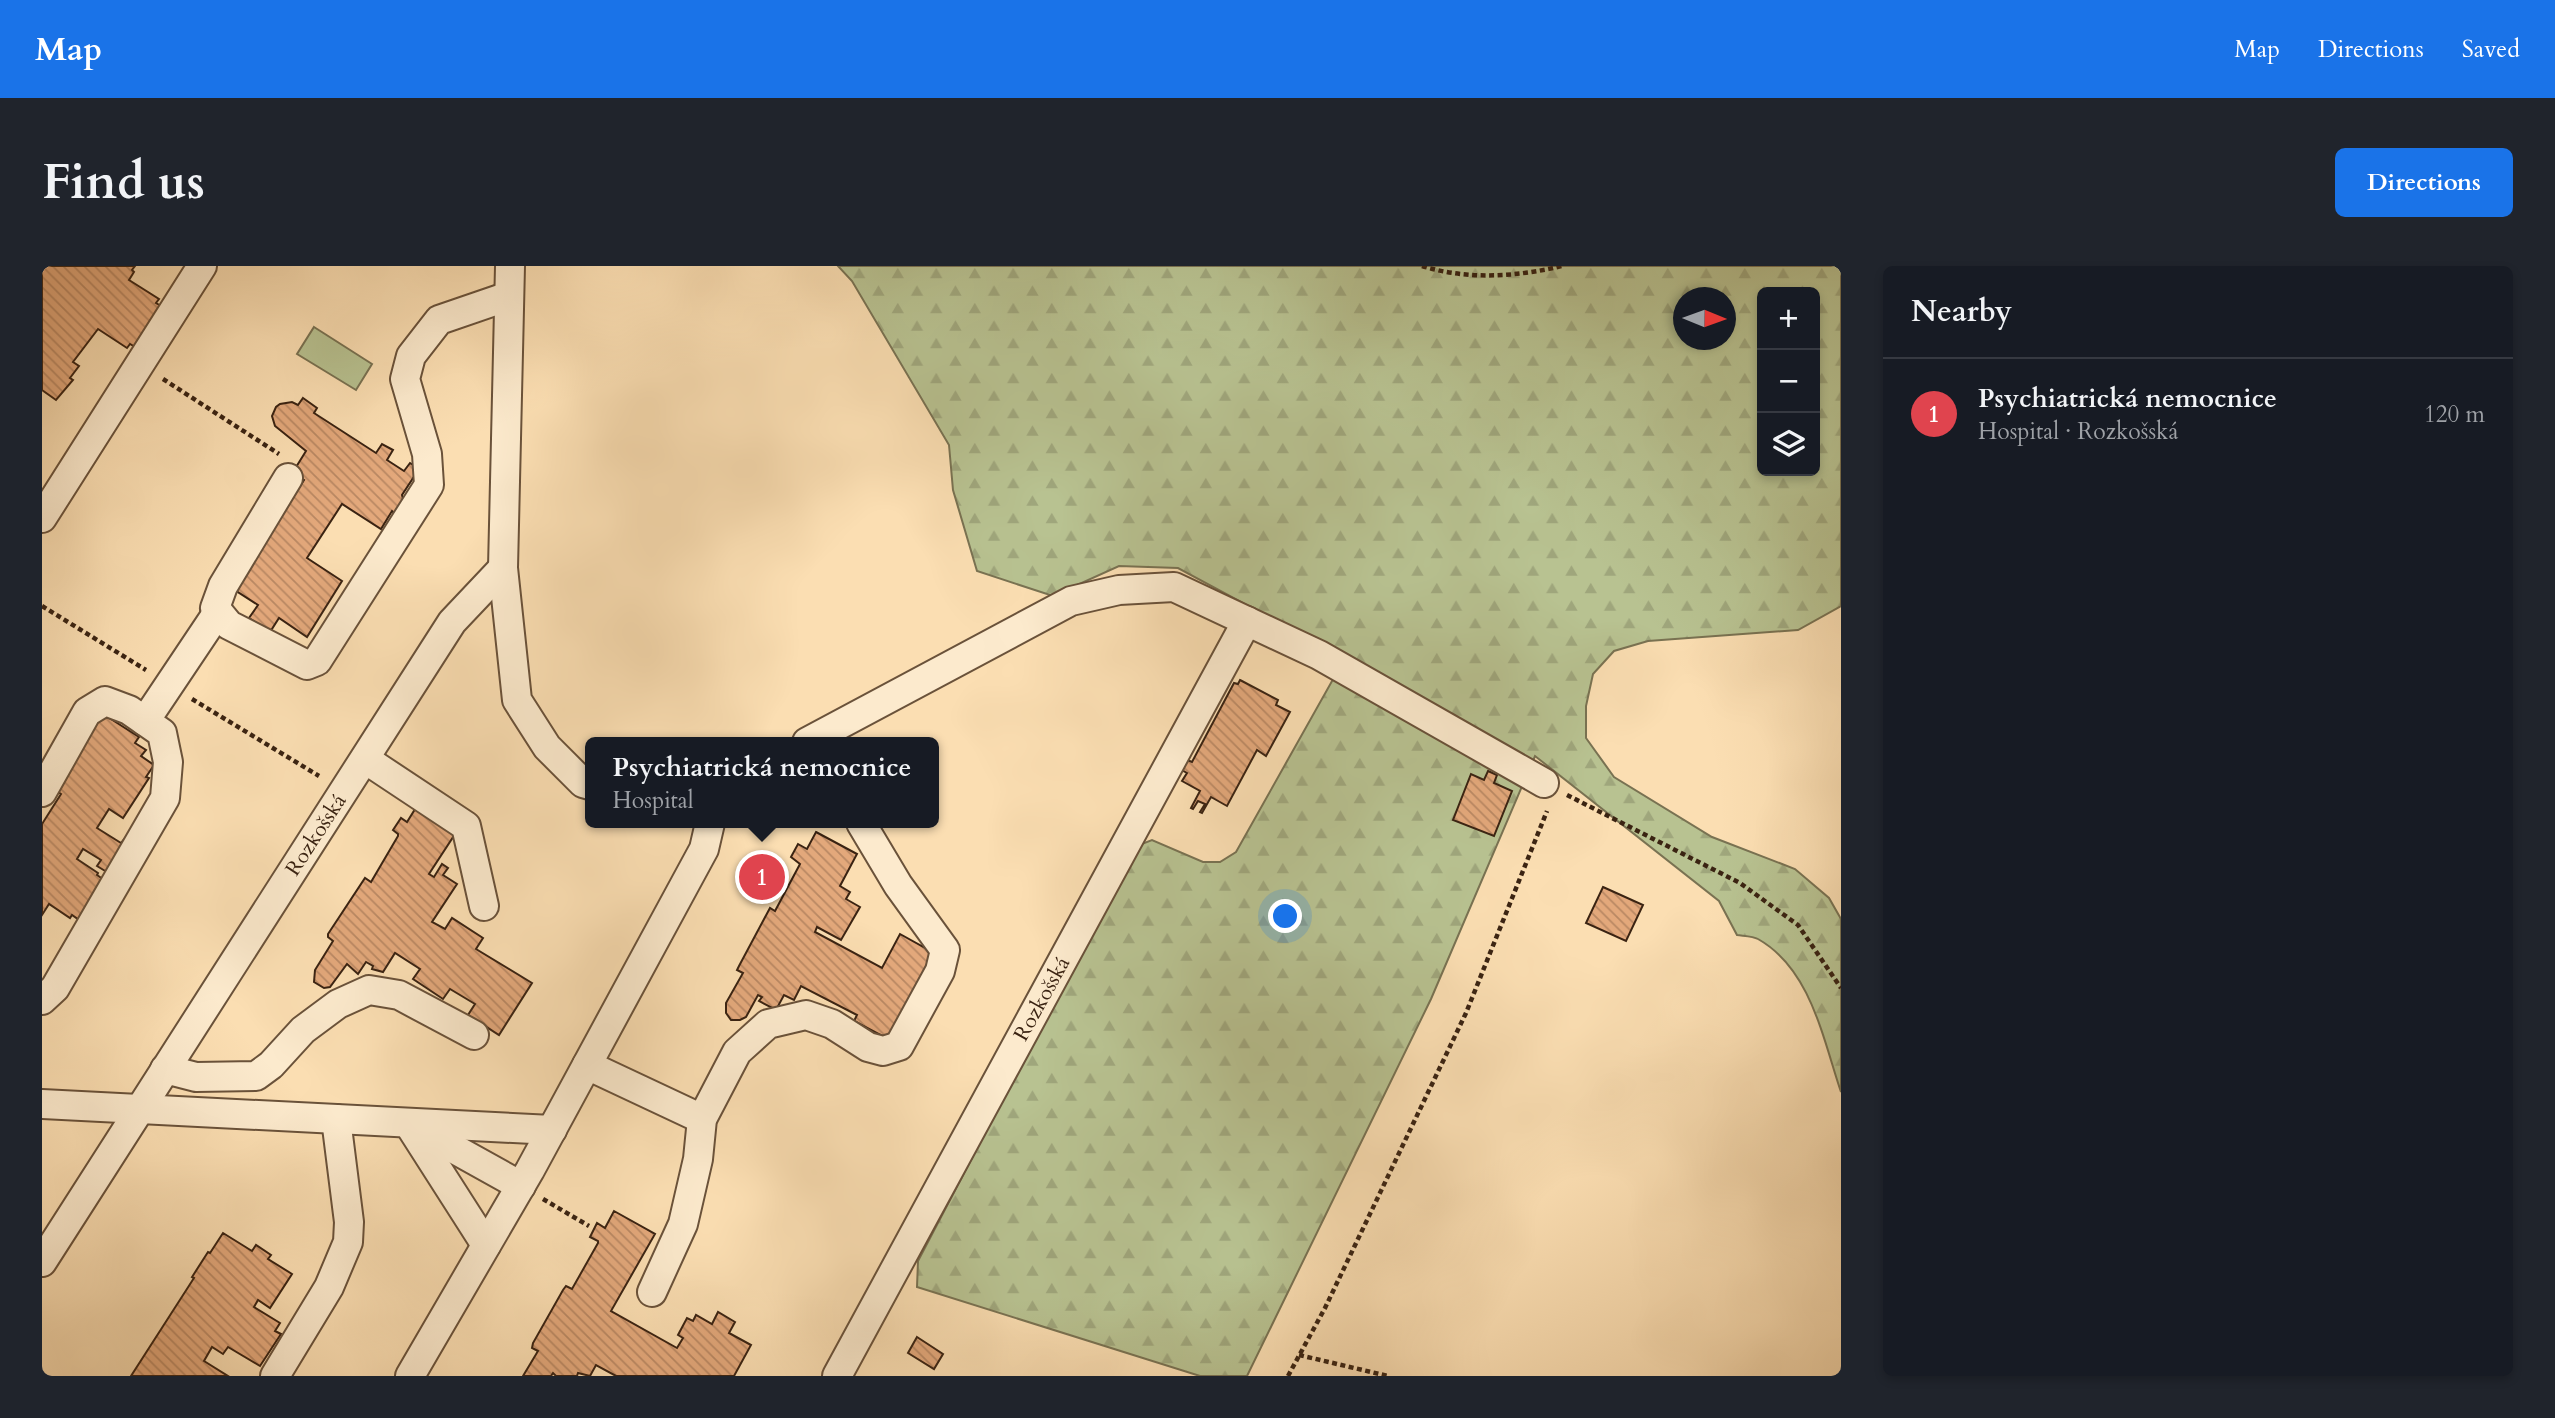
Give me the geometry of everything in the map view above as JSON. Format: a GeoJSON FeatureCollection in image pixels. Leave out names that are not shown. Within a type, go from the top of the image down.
{"type":"FeatureCollection","features":[{"type":"Feature","properties":{"kind":"street"},"geometry":{"type":"LineString","coordinates":[[42,518],[51,484],[140,364],[202,266]]}},
{"type":"Feature","properties":{"kind":"street"},"geometry":{"type":"LineString","coordinates":[[510,266],[503,568],[517,701],[547,747],[585,784]]}},
{"type":"Feature","properties":{"kind":"street"},"geometry":{"type":"LineString","coordinates":[[288,478],[223,586],[215,608],[229,625],[307,665],[317,661],[429,485],[427,454],[405,379],[411,356],[439,320],[509,296]]}},
{"type":"Feature","properties":{"kind":"street","name":"Rozkošská"},"geometry":{"type":"LineString","coordinates":[[42,1262],[452,622],[503,568]]}},
{"type":"Feature","properties":{"kind":"street"},"geometry":{"type":"LineString","coordinates":[[819,737],[1071,601],[1119,590],[1174,587],[1319,655],[1550,786]]}},
{"type":"Feature","properties":{"kind":"street"},"geometry":{"type":"LineString","coordinates":[[145,721],[218,612]]}},
{"type":"Feature","properties":{"kind":"street","name":"Rozkošská"},"geometry":{"type":"LineString","coordinates":[[837,1376],[1247,621]]}},
{"type":"Feature","properties":{"kind":"street"},"geometry":{"type":"LineString","coordinates":[[42,792],[87,712],[105,701],[129,710],[162,733],[168,762],[165,798],[55,988],[42,1000]]}},
{"type":"Feature","properties":{"kind":"street"},"geometry":{"type":"LineString","coordinates":[[365,759],[466,826],[484,906]]}},
{"type":"Feature","properties":{"kind":"street"},"geometry":{"type":"LineString","coordinates":[[410,1376],[552,1130],[704,849],[709,828]]}},
{"type":"Feature","properties":{"kind":"street"},"geometry":{"type":"LineString","coordinates":[[652,1292],[683,1224],[698,1158],[702,1119],[737,1052],[768,1024],[806,1015],[832,1024],[869,1047],[883,1051],[899,1046],[940,971],[945,950],[898,885],[864,828]]}},
{"type":"Feature","properties":{"kind":"street"},"geometry":{"type":"LineString","coordinates":[[166,1069],[196,1077],[256,1076],[271,1065],[303,1030],[338,1004],[369,990],[399,995],[474,1035]]}},
{"type":"Feature","properties":{"kind":"street"},"geometry":{"type":"LineString","coordinates":[[587,1065],[702,1119]]}},
{"type":"Feature","properties":{"kind":"street"},"geometry":{"type":"LineString","coordinates":[[42,1104],[552,1130]]}},
{"type":"Feature","properties":{"kind":"street"},"geometry":{"type":"LineString","coordinates":[[275,1376],[329,1287],[348,1242],[349,1222],[336,1119]]}},
{"type":"Feature","properties":{"kind":"street"},"geometry":{"type":"LineString","coordinates":[[408,1123],[521,1186]]}},
{"type":"Feature","properties":{"kind":"street"},"geometry":{"type":"LineString","coordinates":[[408,1123],[486,1245]]}},
{"type":"Feature","properties":{"kind":"path"},"geometry":{"type":"LineString","coordinates":[[1422,266],[1444,273],[1486,277],[1562,266]]}},
{"type":"Feature","properties":{"kind":"path"},"geometry":{"type":"LineString","coordinates":[[140,364],[286,459],[288,478]]}},
{"type":"Feature","properties":{"kind":"path"},"geometry":{"type":"LineString","coordinates":[[1287,1376],[1325,1308],[1466,1013],[1550,786],[1740,883],[1798,925],[1841,988]]}},
{"type":"Feature","properties":{"kind":"path"},"geometry":{"type":"LineString","coordinates":[[521,1186],[589,1226]]}},
{"type":"Feature","properties":{"kind":"path"},"geometry":{"type":"LineString","coordinates":[[1299,1355],[1388,1376]]}},
{"type":"Feature","properties":{"kind":"green space"},"geometry":{"type":"Polygon","coordinates":[[[838,266],[1841,266],[1841,606],[1798,630],[1648,641],[1614,651],[1593,674],[1586,706],[1586,738],[1614,777],[1712,837],[1795,869],[1829,898],[1841,919],[1841,1092],[1813,1007],[1791,968],[1776,952],[1758,939],[1737,935],[1719,901],[1535,756],[1431,999],[1247,1376],[1200,1376],[917,1287],[918,1261],[1128,860],[1139,845],[1152,840],[1203,862],[1220,862],[1236,852],[1345,658],[1178,568],[1119,566],[1053,596],[977,571],[953,490],[949,445],[852,281],[838,266]]]}},
{"type":"Feature","properties":{"kind":"green space"},"geometry":{"type":"Polygon","coordinates":[[[314,327],[372,364],[356,390],[297,354],[314,327]]]}},
{"type":"Feature","properties":{"kind":"building"},"geometry":{"type":"Polygon","coordinates":[[[42,266],[135,266],[129,280],[159,299],[156,303],[166,309],[140,350],[130,344],[127,348],[98,329],[73,362],[79,366],[70,378],[73,380],[56,400],[42,390],[42,266]]]}},
{"type":"Feature","properties":{"kind":"building"},"geometry":{"type":"Polygon","coordinates":[[[303,398],[317,408],[314,413],[376,453],[382,444],[393,450],[387,460],[404,471],[410,463],[419,469],[402,495],[403,499],[411,504],[405,515],[396,510],[394,513],[392,511],[381,529],[342,504],[307,558],[342,581],[307,637],[279,618],[270,632],[249,618],[258,605],[230,587],[254,559],[304,480],[293,472],[306,451],[275,426],[272,416],[280,404],[292,402],[298,405],[303,398]]]}},
{"type":"Feature","properties":{"kind":"building"},"geometry":{"type":"Polygon","coordinates":[[[1240,680],[1278,700],[1276,705],[1290,712],[1266,756],[1257,750],[1227,806],[1211,797],[1202,813],[1200,812],[1205,804],[1198,801],[1193,809],[1191,808],[1200,791],[1182,781],[1187,773],[1180,769],[1185,759],[1192,762],[1234,683],[1238,684],[1240,680]]]}},
{"type":"Feature","properties":{"kind":"building"},"geometry":{"type":"Polygon","coordinates":[[[100,712],[139,737],[135,743],[146,750],[141,756],[154,765],[146,777],[149,778],[123,818],[109,809],[97,828],[121,843],[125,838],[135,845],[115,877],[97,866],[101,860],[83,849],[77,859],[107,882],[82,922],[72,915],[70,918],[49,904],[42,915],[42,824],[61,794],[52,788],[100,712]]]}},
{"type":"Feature","properties":{"kind":"building"},"geometry":{"type":"Polygon","coordinates":[[[1488,771],[1497,775],[1494,783],[1512,791],[1494,836],[1453,820],[1471,774],[1484,780],[1488,771]]]}},
{"type":"Feature","properties":{"kind":"building"},"geometry":{"type":"Polygon","coordinates":[[[417,806],[457,831],[429,874],[434,877],[442,864],[448,868],[443,875],[457,884],[432,922],[445,929],[452,918],[483,938],[476,949],[532,983],[499,1035],[468,1015],[475,1004],[450,989],[443,999],[413,979],[420,969],[395,953],[383,972],[372,969],[373,966],[366,962],[358,974],[347,964],[330,987],[324,988],[314,982],[315,970],[333,941],[328,934],[365,878],[371,882],[398,836],[393,830],[401,818],[407,822],[417,806]]]}},
{"type":"Feature","properties":{"kind":"building"},"geometry":{"type":"Polygon","coordinates":[[[816,832],[857,854],[840,886],[850,892],[846,899],[860,907],[841,940],[817,927],[815,932],[882,968],[900,934],[934,953],[888,1039],[854,1021],[857,1015],[801,986],[794,1000],[784,995],[776,1010],[759,1001],[762,997],[758,995],[746,1017],[731,1020],[726,1013],[726,1003],[743,973],[737,970],[770,908],[775,911],[800,864],[791,857],[798,844],[807,849],[816,832]]]}},
{"type":"Feature","properties":{"kind":"building"},"geometry":{"type":"Polygon","coordinates":[[[1603,887],[1643,905],[1626,941],[1586,923],[1603,887]]]}},
{"type":"Feature","properties":{"kind":"building"},"geometry":{"type":"Polygon","coordinates":[[[614,1211],[655,1234],[611,1311],[677,1348],[683,1338],[678,1335],[687,1318],[693,1321],[696,1315],[712,1324],[718,1312],[735,1322],[729,1333],[751,1345],[734,1376],[616,1376],[596,1365],[590,1376],[578,1373],[577,1376],[556,1376],[553,1373],[551,1376],[523,1376],[538,1351],[532,1348],[533,1343],[563,1290],[566,1286],[572,1289],[598,1243],[590,1237],[597,1223],[605,1228],[614,1211]]]}},
{"type":"Feature","properties":{"kind":"building"},"geometry":{"type":"Polygon","coordinates":[[[223,1233],[252,1251],[256,1245],[271,1255],[268,1259],[292,1274],[270,1308],[258,1300],[254,1307],[280,1323],[275,1331],[281,1334],[260,1366],[228,1347],[223,1354],[212,1347],[204,1361],[228,1376],[131,1376],[208,1252],[210,1253],[223,1233]]]}},
{"type":"Feature","properties":{"kind":"building"},"geometry":{"type":"Polygon","coordinates":[[[917,1337],[943,1354],[934,1369],[908,1353],[917,1337]]]}},
{"type":"Feature","properties":{"kind":"place","name":"Psychiatrická nemocnice"},"geometry":{"type":"Point","coordinates":[762,877]}}]}
